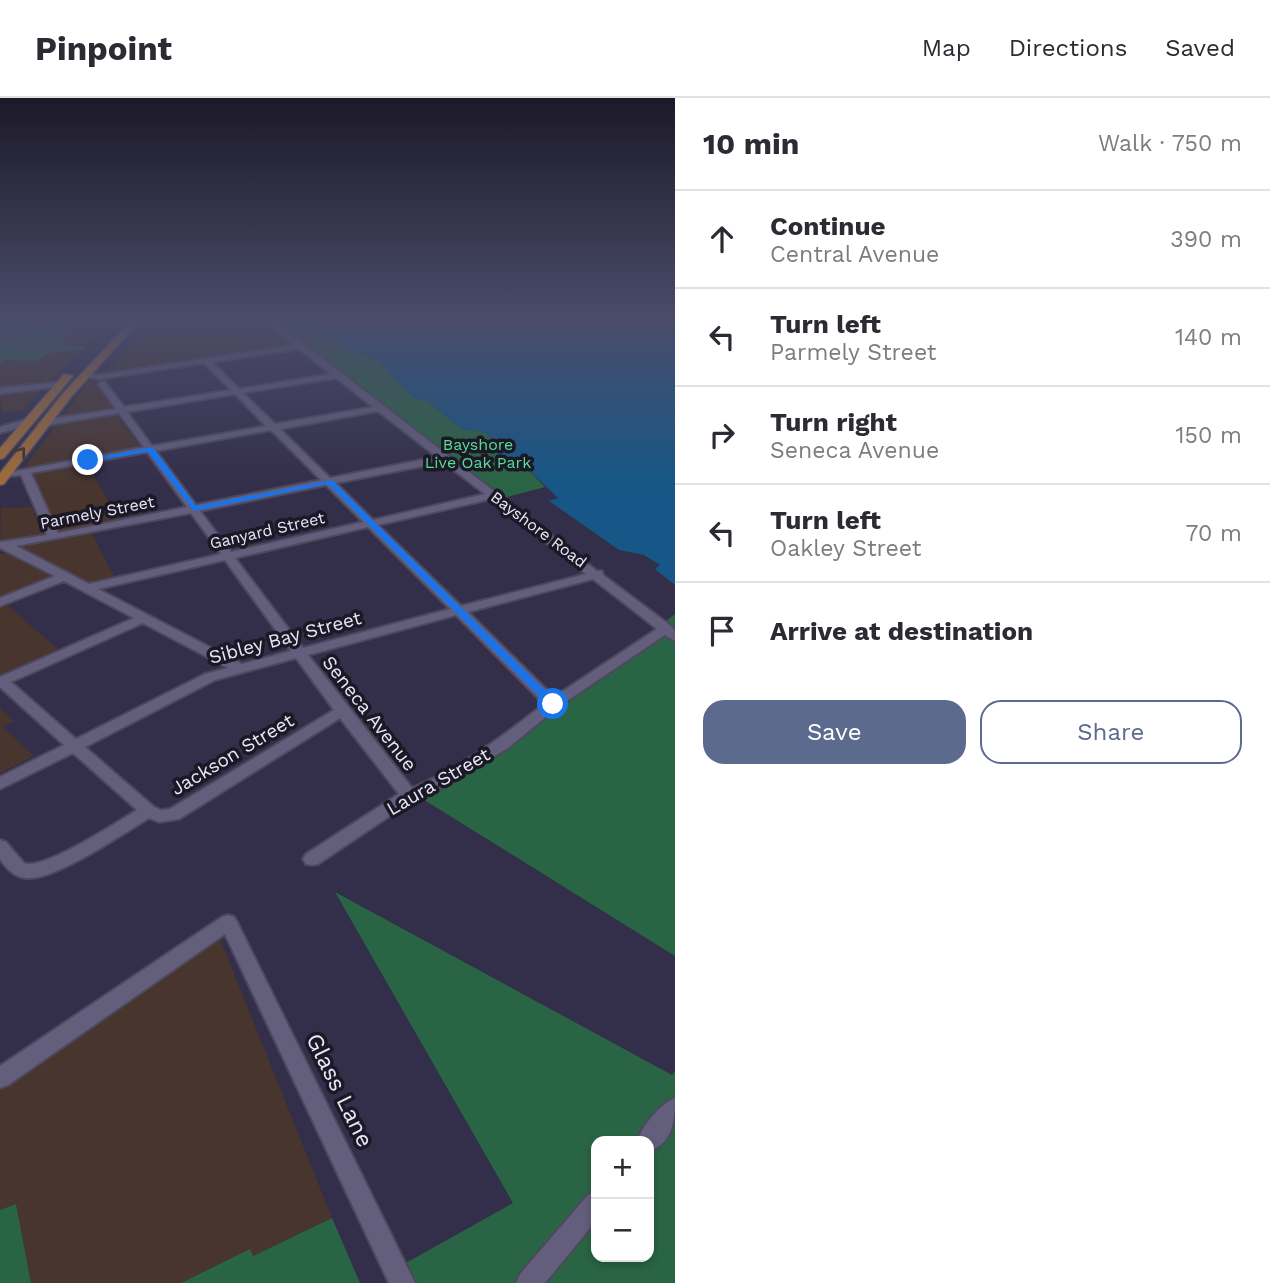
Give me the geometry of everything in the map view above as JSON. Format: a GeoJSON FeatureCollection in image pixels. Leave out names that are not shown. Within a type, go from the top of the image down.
{"type":"FeatureCollection","features":[{"type":"Feature","properties":{"kind":"main road"},"geometry":{"type":"LineString","coordinates":[[0,455],[68,376]]}},
{"type":"Feature","properties":{"kind":"main road"},"geometry":{"type":"LineString","coordinates":[[2,478],[43,423],[84,376]]}},
{"type":"Feature","properties":{"kind":"main road"},"geometry":{"type":"LineString","coordinates":[[60,384],[68,394]]}},
{"type":"Feature","properties":{"kind":"street"},"geometry":{"type":"LineString","coordinates":[[222,376],[461,610],[553,704]]}},
{"type":"Feature","properties":{"kind":"street"},"geometry":{"type":"LineString","coordinates":[[43,423],[330,376]]}},
{"type":"Feature","properties":{"kind":"street","name":"Bayshore Road"},"geometry":{"type":"LineString","coordinates":[[340,376],[671,633]]}},
{"type":"Feature","properties":{"kind":"street"},"geometry":{"type":"LineString","coordinates":[[0,391],[60,384]]}},
{"type":"Feature","properties":{"kind":"street","name":"Seneca Avenue"},"geometry":{"type":"LineString","coordinates":[[102,384],[342,711],[409,795]]}},
{"type":"Feature","properties":{"kind":"street"},"geometry":{"type":"LineString","coordinates":[[2,478],[381,408]]}},
{"type":"Feature","properties":{"kind":"street"},"geometry":{"type":"LineString","coordinates":[[1,428],[27,422]]}},
{"type":"Feature","properties":{"kind":"street"},"geometry":{"type":"LineString","coordinates":[[1,428],[12,439]]}},
{"type":"Feature","properties":{"kind":"street","name":"Parmely Street"},"geometry":{"type":"LineString","coordinates":[[2,545],[54,537],[446,458]]}},
{"type":"Feature","properties":{"kind":"street"},"geometry":{"type":"LineString","coordinates":[[25,472],[54,537]]}},
{"type":"Feature","properties":{"kind":"street","name":"Ganyard Street"},"geometry":{"type":"LineString","coordinates":[[88,588],[495,495]]}},
{"type":"Feature","properties":{"kind":"street"},"geometry":{"type":"LineString","coordinates":[[2,545],[238,668]]}},
{"type":"Feature","properties":{"kind":"street","name":"Sibley Bay Street"},"geometry":{"type":"LineString","coordinates":[[0,784],[210,677],[597,574]]}},
{"type":"Feature","properties":{"kind":"street"},"geometry":{"type":"LineString","coordinates":[[0,602],[65,576]]}},
{"type":"Feature","properties":{"kind":"street"},"geometry":{"type":"LineString","coordinates":[[144,618],[1,681],[148,811]]}},
{"type":"Feature","properties":{"kind":"street","name":"Laura Street"},"geometry":{"type":"LineString","coordinates":[[312,859],[409,795],[436,784],[503,744],[553,704],[671,633]]}},
{"type":"Feature","properties":{"kind":"street","name":"Jackson Street"},"geometry":{"type":"LineString","coordinates":[[0,846],[15,867],[30,873],[48,868],[148,811],[159,816],[173,815],[342,711]]}},
{"type":"Feature","properties":{"kind":"street","name":"Glass Lane"},"geometry":{"type":"LineString","coordinates":[[0,1077],[228,922],[402,1283]]}},
{"type":"Feature","properties":{"kind":"street"},"geometry":{"type":"LineString","coordinates":[[652,1136],[675,1109]]}},
{"type":"Feature","properties":{"kind":"street"},"geometry":{"type":"LineString","coordinates":[[529,1283],[591,1209]]}},
{"type":"Feature","properties":{"kind":"shaded area"},"geometry":{"type":"Polygon","coordinates":[[[0,376],[55,376],[48,383],[0,390],[0,376]]]}},
{"type":"Feature","properties":{"kind":"shaded area"},"geometry":{"type":"Polygon","coordinates":[[[89,381],[98,383],[114,409],[61,419],[89,381]]]}},
{"type":"Feature","properties":{"kind":"shaded area"},"geometry":{"type":"Polygon","coordinates":[[[43,388],[24,410],[2,413],[0,395],[43,388]]]}},
{"type":"Feature","properties":{"kind":"shaded area"},"geometry":{"type":"Polygon","coordinates":[[[115,413],[141,448],[22,470],[58,423],[115,413]]]}},
{"type":"Feature","properties":{"kind":"shaded area"},"geometry":{"type":"Polygon","coordinates":[[[86,462],[120,522],[56,534],[30,473],[86,462]]]}},
{"type":"Feature","properties":{"kind":"shaded area"},"geometry":{"type":"Polygon","coordinates":[[[32,507],[42,534],[0,543],[1,508],[32,507]]]}},
{"type":"Feature","properties":{"kind":"shaded area"},"geometry":{"type":"Polygon","coordinates":[[[91,532],[115,579],[90,585],[13,545],[91,532]]]}},
{"type":"Feature","properties":{"kind":"shaded area"},"geometry":{"type":"Polygon","coordinates":[[[14,553],[56,576],[0,598],[0,554],[14,553]]]}},
{"type":"Feature","properties":{"kind":"shaded area"},"geometry":{"type":"Polygon","coordinates":[[[6,604],[60,651],[0,678],[0,606],[6,604]]]}},
{"type":"Feature","properties":{"kind":"shaded area"},"geometry":{"type":"Polygon","coordinates":[[[0,708],[14,721],[3,727],[34,756],[0,773],[0,708]]]}},
{"type":"Feature","properties":{"kind":"shaded area"},"geometry":{"type":"Polygon","coordinates":[[[219,936],[332,1218],[252,1256],[250,1250],[181,1283],[31,1283],[16,1204],[0,1210],[0,1088],[219,936]]]}},
{"type":"Feature","properties":{"kind":"green space","name":"Bayshore Live Oak Park"},"geometry":{"type":"Polygon","coordinates":[[[344,376],[393,376],[415,398],[428,401],[461,429],[484,431],[503,450],[502,453],[528,469],[545,487],[503,498],[344,376]]]}},
{"type":"Feature","properties":{"kind":"green space"},"geometry":{"type":"Polygon","coordinates":[[[675,614],[675,956],[421,798],[505,750],[558,708],[674,629],[666,621],[675,614]]]}},
{"type":"Feature","properties":{"kind":"green space"},"geometry":{"type":"Polygon","coordinates":[[[335,892],[672,1075],[675,1071],[675,1283],[413,1283],[404,1264],[513,1203],[335,892]]]}},
{"type":"Feature","properties":{"kind":"green space"},"geometry":{"type":"Polygon","coordinates":[[[16,1204],[31,1283],[0,1283],[0,1210],[16,1204]]]}},
{"type":"Feature","properties":{"kind":"green space"},"geometry":{"type":"Polygon","coordinates":[[[332,1218],[360,1283],[181,1283],[250,1249],[253,1256],[332,1218]]]}},
{"type":"Feature","properties":{"kind":"water"},"geometry":{"type":"Polygon","coordinates":[[[393,376],[675,376],[675,585],[655,569],[660,565],[644,555],[619,550],[549,501],[558,498],[529,470],[519,471],[498,454],[503,450],[484,431],[461,429],[428,401],[415,398],[393,376]]]}},
{"type":"Feature","properties":{"kind":"route"},"geometry":{"type":"LineString","coordinates":[[88,460],[150,449],[194,509],[329,481],[553,704]]}}]}
